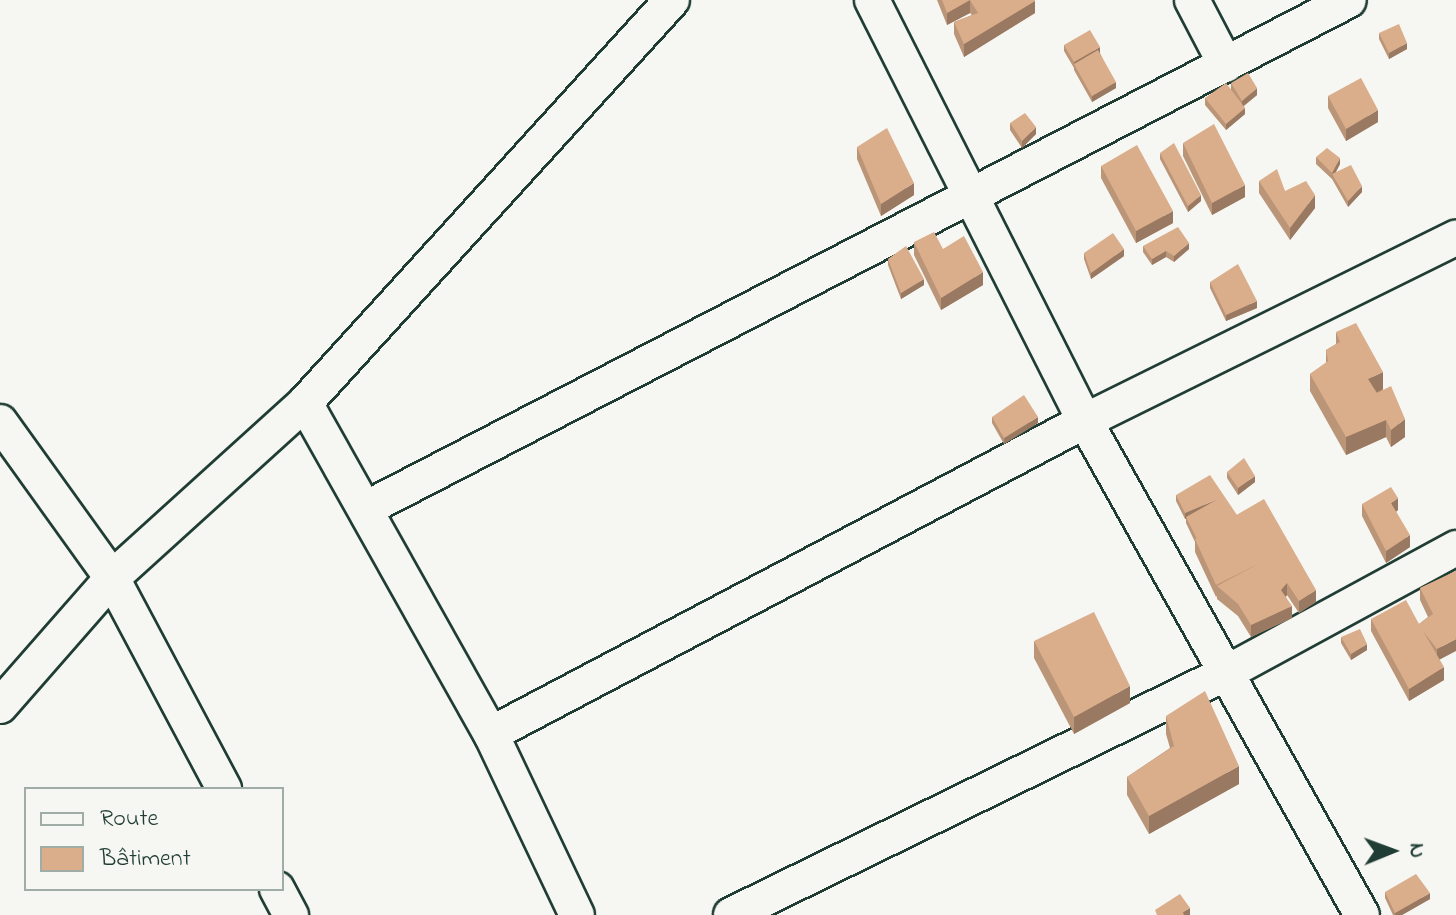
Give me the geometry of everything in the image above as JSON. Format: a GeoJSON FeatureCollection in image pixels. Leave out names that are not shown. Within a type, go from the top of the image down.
{"type":"FeatureCollection","features":[{"type":"Feature","properties":{"kind":"street"},"geometry":{"type":"LineString","coordinates":[[0,706],[112,578],[305,403],[672,0]]}},
{"type":"Feature","properties":{"kind":"street"},"geometry":{"type":"LineString","coordinates":[[872,0],[977,196],[1085,421],[1362,915]]}},
{"type":"Feature","properties":{"kind":"street"},"geometry":{"type":"LineString","coordinates":[[1192,0],[1226,65]]}},
{"type":"Feature","properties":{"kind":"street"},"geometry":{"type":"LineString","coordinates":[[369,507],[977,196],[1349,0]]}},
{"type":"Feature","properties":{"kind":"street"},"geometry":{"type":"LineString","coordinates":[[491,734],[1085,421],[1456,238]]}},
{"type":"Feature","properties":{"kind":"street"},"geometry":{"type":"LineString","coordinates":[[305,403],[369,507],[491,734],[577,915]]}},
{"type":"Feature","properties":{"kind":"street"},"geometry":{"type":"LineString","coordinates":[[0,422],[112,578],[223,787]]}},
{"type":"Feature","properties":{"kind":"street"},"geometry":{"type":"LineString","coordinates":[[743,912],[1226,673],[1456,548]]}},
{"type":"Feature","properties":{"kind":"street"},"geometry":{"type":"LineString","coordinates":[[278,891],[291,915]]}},
{"type":"Feature","properties":{"kind":"building"},"geometry":{"type":"Polygon","coordinates":[[[942,0],[970,0],[947,13],[942,0]]]}},
{"type":"Feature","properties":{"kind":"building"},"geometry":{"type":"Polygon","coordinates":[[[970,0],[1035,1],[964,44],[954,22],[978,13],[970,0]]]}},
{"type":"Feature","properties":{"kind":"building"},"geometry":{"type":"Polygon","coordinates":[[[1399,24],[1407,43],[1389,53],[1379,33],[1399,24]]]}},
{"type":"Feature","properties":{"kind":"building"},"geometry":{"type":"Polygon","coordinates":[[[1090,30],[1100,47],[1074,62],[1064,45],[1090,30]]]}},
{"type":"Feature","properties":{"kind":"building"},"geometry":{"type":"Polygon","coordinates":[[[1098,50],[1116,82],[1092,96],[1074,64],[1098,50]]]}},
{"type":"Feature","properties":{"kind":"building"},"geometry":{"type":"Polygon","coordinates":[[[1248,73],[1257,88],[1242,101],[1231,83],[1248,73]]]}},
{"type":"Feature","properties":{"kind":"building"},"geometry":{"type":"Polygon","coordinates":[[[1361,78],[1378,110],[1346,129],[1328,96],[1361,78]]]}},
{"type":"Feature","properties":{"kind":"building"},"geometry":{"type":"Polygon","coordinates":[[[1226,83],[1245,108],[1226,124],[1205,98],[1226,83]]]}},
{"type":"Feature","properties":{"kind":"building"},"geometry":{"type":"Polygon","coordinates":[[[1025,113],[1036,127],[1022,141],[1010,123],[1025,113]]]}},
{"type":"Feature","properties":{"kind":"building"},"geometry":{"type":"Polygon","coordinates":[[[1214,124],[1245,185],[1212,203],[1183,143],[1214,124]]]}},
{"type":"Feature","properties":{"kind":"building"},"geometry":{"type":"Polygon","coordinates":[[[887,128],[914,183],[881,204],[857,147],[887,128]]]}},
{"type":"Feature","properties":{"kind":"building"},"geometry":{"type":"Polygon","coordinates":[[[1174,143],[1201,195],[1188,206],[1160,153],[1174,143]]]}},
{"type":"Feature","properties":{"kind":"building"},"geometry":{"type":"Polygon","coordinates":[[[1137,145],[1173,211],[1136,231],[1101,166],[1137,145]]]}},
{"type":"Feature","properties":{"kind":"building"},"geometry":{"type":"Polygon","coordinates":[[[1327,148],[1340,158],[1332,173],[1316,157],[1327,148]]]}},
{"type":"Feature","properties":{"kind":"building"},"geometry":{"type":"Polygon","coordinates":[[[1351,165],[1362,186],[1348,201],[1332,174],[1351,165]]]}},
{"type":"Feature","properties":{"kind":"building"},"geometry":{"type":"Polygon","coordinates":[[[1277,169],[1285,191],[1306,181],[1315,195],[1290,228],[1259,181],[1277,169]]]}},
{"type":"Feature","properties":{"kind":"building"},"geometry":{"type":"Polygon","coordinates":[[[1178,227],[1189,243],[1174,256],[1166,251],[1152,259],[1143,246],[1178,227]]]}},
{"type":"Feature","properties":{"kind":"building"},"geometry":{"type":"Polygon","coordinates":[[[934,232],[943,249],[964,236],[983,272],[941,298],[914,242],[934,232]]]}},
{"type":"Feature","properties":{"kind":"building"},"geometry":{"type":"Polygon","coordinates":[[[1113,233],[1124,249],[1091,273],[1084,253],[1113,233]]]}},
{"type":"Feature","properties":{"kind":"building"},"geometry":{"type":"Polygon","coordinates":[[[906,246],[924,279],[901,293],[888,259],[906,246]]]}},
{"type":"Feature","properties":{"kind":"building"},"geometry":{"type":"Polygon","coordinates":[[[1238,264],[1257,301],[1226,315],[1210,282],[1238,264]]]}},
{"type":"Feature","properties":{"kind":"building"},"geometry":{"type":"Polygon","coordinates":[[[1356,323],[1383,372],[1368,379],[1377,393],[1391,386],[1405,419],[1391,430],[1386,420],[1346,437],[1310,374],[1328,361],[1326,350],[1340,342],[1336,332],[1356,323]]]}},
{"type":"Feature","properties":{"kind":"building"},"geometry":{"type":"Polygon","coordinates":[[[1024,395],[1038,417],[1004,438],[992,417],[1024,395]]]}},
{"type":"Feature","properties":{"kind":"building"},"geometry":{"type":"Polygon","coordinates":[[[1244,458],[1255,476],[1238,488],[1227,472],[1244,458]]]}},
{"type":"Feature","properties":{"kind":"building"},"geometry":{"type":"Polygon","coordinates":[[[1210,475],[1237,515],[1197,539],[1186,517],[1218,499],[1185,513],[1176,495],[1210,475]]]}},
{"type":"Feature","properties":{"kind":"building"},"geometry":{"type":"Polygon","coordinates":[[[1391,487],[1398,498],[1391,503],[1410,535],[1386,551],[1362,504],[1391,487]]]}},
{"type":"Feature","properties":{"kind":"building"},"geometry":{"type":"Polygon","coordinates":[[[1264,499],[1316,590],[1299,601],[1287,583],[1281,590],[1292,606],[1251,625],[1238,604],[1217,586],[1260,563],[1216,585],[1195,539],[1264,499]]]}},
{"type":"Feature","properties":{"kind":"building"},"geometry":{"type":"Polygon","coordinates":[[[1456,571],[1456,639],[1437,649],[1423,631],[1444,667],[1409,689],[1371,619],[1406,600],[1419,624],[1433,614],[1420,588],[1456,571]]]}},
{"type":"Feature","properties":{"kind":"building"},"geometry":{"type":"Polygon","coordinates":[[[1094,612],[1130,686],[1074,717],[1034,641],[1094,612]]]}},
{"type":"Feature","properties":{"kind":"building"},"geometry":{"type":"Polygon","coordinates":[[[1360,629],[1367,644],[1351,654],[1341,637],[1360,629]]]}},
{"type":"Feature","properties":{"kind":"building"},"geometry":{"type":"Polygon","coordinates":[[[1205,691],[1239,766],[1149,816],[1127,777],[1174,746],[1166,716],[1205,691]]]}},
{"type":"Feature","properties":{"kind":"building"},"geometry":{"type":"Polygon","coordinates":[[[1416,874],[1430,893],[1395,913],[1385,892],[1416,874]]]}},
{"type":"Feature","properties":{"kind":"building"},"geometry":{"type":"Polygon","coordinates":[[[1180,894],[1190,908],[1183,912],[1184,915],[1157,915],[1155,910],[1180,894]]]}}]}
